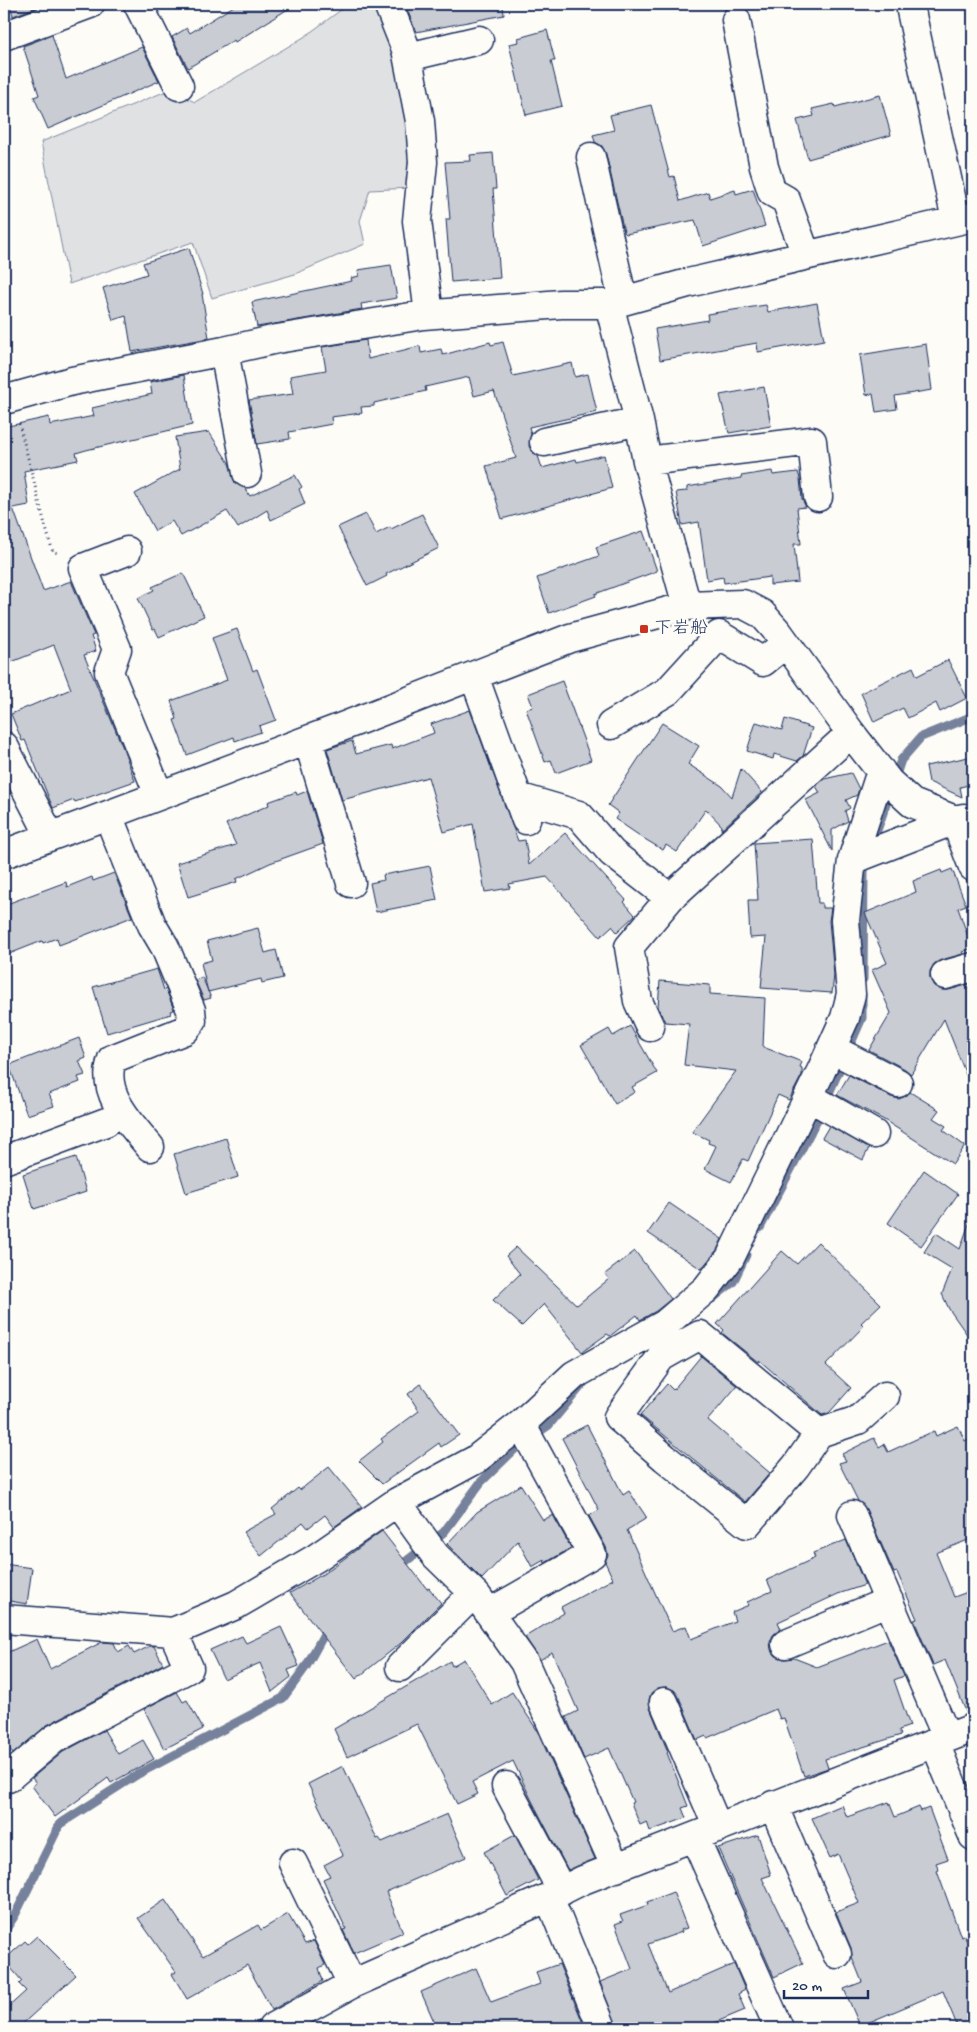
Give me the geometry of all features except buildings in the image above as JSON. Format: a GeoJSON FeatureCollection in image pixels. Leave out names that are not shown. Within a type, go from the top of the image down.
{"type":"FeatureCollection","features":[{"type":"Feature","properties":{"kind":"street"},"geometry":{"type":"LineString","coordinates":[[4,36],[90,4]]}},
{"type":"Feature","properties":{"kind":"street"},"geometry":{"type":"LineString","coordinates":[[138,4],[179,86]]}},
{"type":"Feature","properties":{"kind":"street"},"geometry":{"type":"LineString","coordinates":[[388,4],[408,57],[420,121],[423,162],[417,221],[429,314]]}},
{"type":"Feature","properties":{"kind":"street"},"geometry":{"type":"LineString","coordinates":[[8,398],[72,381],[277,339],[429,314],[561,304],[616,302],[688,283],[964,218],[911,11]]}},
{"type":"Feature","properties":{"kind":"street"},"geometry":{"type":"LineString","coordinates":[[736,20],[764,168],[772,192],[786,200],[806,255]]}},
{"type":"Feature","properties":{"kind":"street"},"geometry":{"type":"LineString","coordinates":[[408,57],[479,40]]}},
{"type":"Feature","properties":{"kind":"street"},"geometry":{"type":"LineString","coordinates":[[591,157],[616,302],[647,461],[687,606]]}},
{"type":"Feature","properties":{"kind":"street"},"geometry":{"type":"LineString","coordinates":[[224,351],[247,473]]}},
{"type":"Feature","properties":{"kind":"street"},"geometry":{"type":"LineString","coordinates":[[544,442],[639,421]]}},
{"type":"Feature","properties":{"kind":"street"},"geometry":{"type":"LineString","coordinates":[[647,461],[812,441],[818,497]]}},
{"type":"Feature","properties":{"kind":"street"},"geometry":{"type":"LineString","coordinates":[[127,551],[83,568],[117,649],[109,672],[159,795]]}},
{"type":"Feature","properties":{"kind":"street"},"geometry":{"type":"LineString","coordinates":[[4,854],[308,740],[570,638],[687,606],[743,604],[762,614],[786,643],[851,733],[893,784],[912,803],[964,818]]}},
{"type":"Feature","properties":{"kind":"street"},"geometry":{"type":"LineString","coordinates":[[610,725],[668,690],[719,635],[764,662],[786,643]]}},
{"type":"Feature","properties":{"kind":"street"},"geometry":{"type":"LineString","coordinates":[[474,676],[522,808],[579,815],[612,853],[670,898]]}},
{"type":"Feature","properties":{"kind":"street"},"geometry":{"type":"LineString","coordinates":[[650,1027],[638,1001],[629,947],[670,898],[851,733]]}},
{"type":"Feature","properties":{"kind":"street"},"geometry":{"type":"LineString","coordinates":[[308,740],[351,883]]}},
{"type":"Feature","properties":{"kind":"street"},"geometry":{"type":"LineString","coordinates":[[4,746],[50,836]]}},
{"type":"Feature","properties":{"kind":"street"},"geometry":{"type":"LineString","coordinates":[[4,1619],[173,1632],[244,1601],[316,1558],[397,1502],[475,1460],[529,1437],[574,1375],[666,1324],[700,1295],[730,1258],[833,1049],[845,1018],[851,994],[846,920],[853,859],[893,784]]}},
{"type":"Feature","properties":{"kind":"street"},"geometry":{"type":"LineString","coordinates":[[108,815],[152,925],[165,947],[191,1010],[192,1021],[185,1030],[112,1059],[109,1068],[113,1094],[121,1112],[150,1147]]}},
{"type":"Feature","properties":{"kind":"street"},"geometry":{"type":"LineString","coordinates":[[853,859],[964,818]]}},
{"type":"Feature","properties":{"kind":"street"},"geometry":{"type":"LineString","coordinates":[[964,818],[973,867]]}},
{"type":"Feature","properties":{"kind":"street"},"geometry":{"type":"LineString","coordinates":[[945,975],[973,967]]}},
{"type":"Feature","properties":{"kind":"street"},"geometry":{"type":"LineString","coordinates":[[833,1049],[898,1083]]}},
{"type":"Feature","properties":{"kind":"street"},"geometry":{"type":"LineString","coordinates":[[810,1097],[874,1134]]}},
{"type":"Feature","properties":{"kind":"street"},"geometry":{"type":"LineString","coordinates":[[4,1160],[106,1122]]}},
{"type":"Feature","properties":{"kind":"street"},"geometry":{"type":"LineString","coordinates":[[819,1433],[700,1335],[661,1357],[618,1417],[665,1458],[747,1524],[796,1466],[819,1433],[858,1420],[885,1396]]}},
{"type":"Feature","properties":{"kind":"street"},"geometry":{"type":"LineString","coordinates":[[640,1338],[661,1357]]}},
{"type":"Feature","properties":{"kind":"street"},"geometry":{"type":"LineString","coordinates":[[400,1667],[481,1603],[592,1554],[529,1437]]}},
{"type":"Feature","properties":{"kind":"street"},"geometry":{"type":"LineString","coordinates":[[397,1502],[429,1547],[481,1603],[524,1662],[616,1868]]}},
{"type":"Feature","properties":{"kind":"street"},"geometry":{"type":"LineString","coordinates":[[852,1515],[889,1602],[941,1740],[973,1836]]}},
{"type":"Feature","properties":{"kind":"street"},"geometry":{"type":"LineString","coordinates":[[786,1644],[889,1602]]}},
{"type":"Feature","properties":{"kind":"street"},"geometry":{"type":"LineString","coordinates":[[4,1774],[8,1778],[54,1739],[190,1668],[173,1632]]}},
{"type":"Feature","properties":{"kind":"street"},"geometry":{"type":"LineString","coordinates":[[664,1702],[707,1833],[779,2028]]}},
{"type":"Feature","properties":{"kind":"street"},"geometry":{"type":"LineString","coordinates":[[273,2028],[352,1984],[555,1894],[773,1805],[973,1728]]}},
{"type":"Feature","properties":{"kind":"street"},"geometry":{"type":"LineString","coordinates":[[506,1786],[555,1894],[602,2028]]}},
{"type":"Feature","properties":{"kind":"street"},"geometry":{"type":"LineString","coordinates":[[773,1805],[837,1954]]}},
{"type":"Feature","properties":{"kind":"street"},"geometry":{"type":"LineString","coordinates":[[293,1863],[352,1984]]}},
{"type":"Feature","properties":{"kind":"path"},"geometry":{"type":"LineString","coordinates":[[8,398],[29,457],[40,511],[53,552],[72,555],[83,568]]}},
{"type":"Feature","properties":{"kind":"shaded area"},"geometry":{"type":"Polygon","coordinates":[[[349,4],[381,4],[402,57],[411,188],[370,190],[360,221],[365,244],[295,274],[212,298],[193,242],[69,284],[41,142],[169,90],[195,102],[304,37],[349,4]]]}},
{"type":"Feature","properties":{"kind":"waterway"},"geometry":{"type":"LineString","coordinates":[[872,845],[901,760],[921,737],[973,716]]}},
{"type":"Feature","properties":{"kind":"waterway"},"geometry":{"type":"LineString","coordinates":[[863,979],[864,870],[866,865]]}},
{"type":"Feature","properties":{"kind":"waterway"},"geometry":{"type":"LineString","coordinates":[[760,1228],[819,1116],[862,1018],[862,995]]}},
{"type":"Feature","properties":{"kind":"waterway"},"geometry":{"type":"LineString","coordinates":[[712,1299],[733,1282],[746,1255]]}},
{"type":"Feature","properties":{"kind":"waterway"},"geometry":{"type":"LineString","coordinates":[[396,1569],[444,1532],[481,1482],[517,1447],[549,1425],[583,1384]]}},
{"type":"Feature","properties":{"kind":"waterway"},"geometry":{"type":"LineString","coordinates":[[4,1932],[15,1915],[60,1824],[138,1774],[283,1698],[307,1665],[329,1625]]}},
{"type":"Feature","properties":{"kind":"place","name":"下岩船"},"geometry":{"type":"Point","coordinates":[644,629]}}]}
